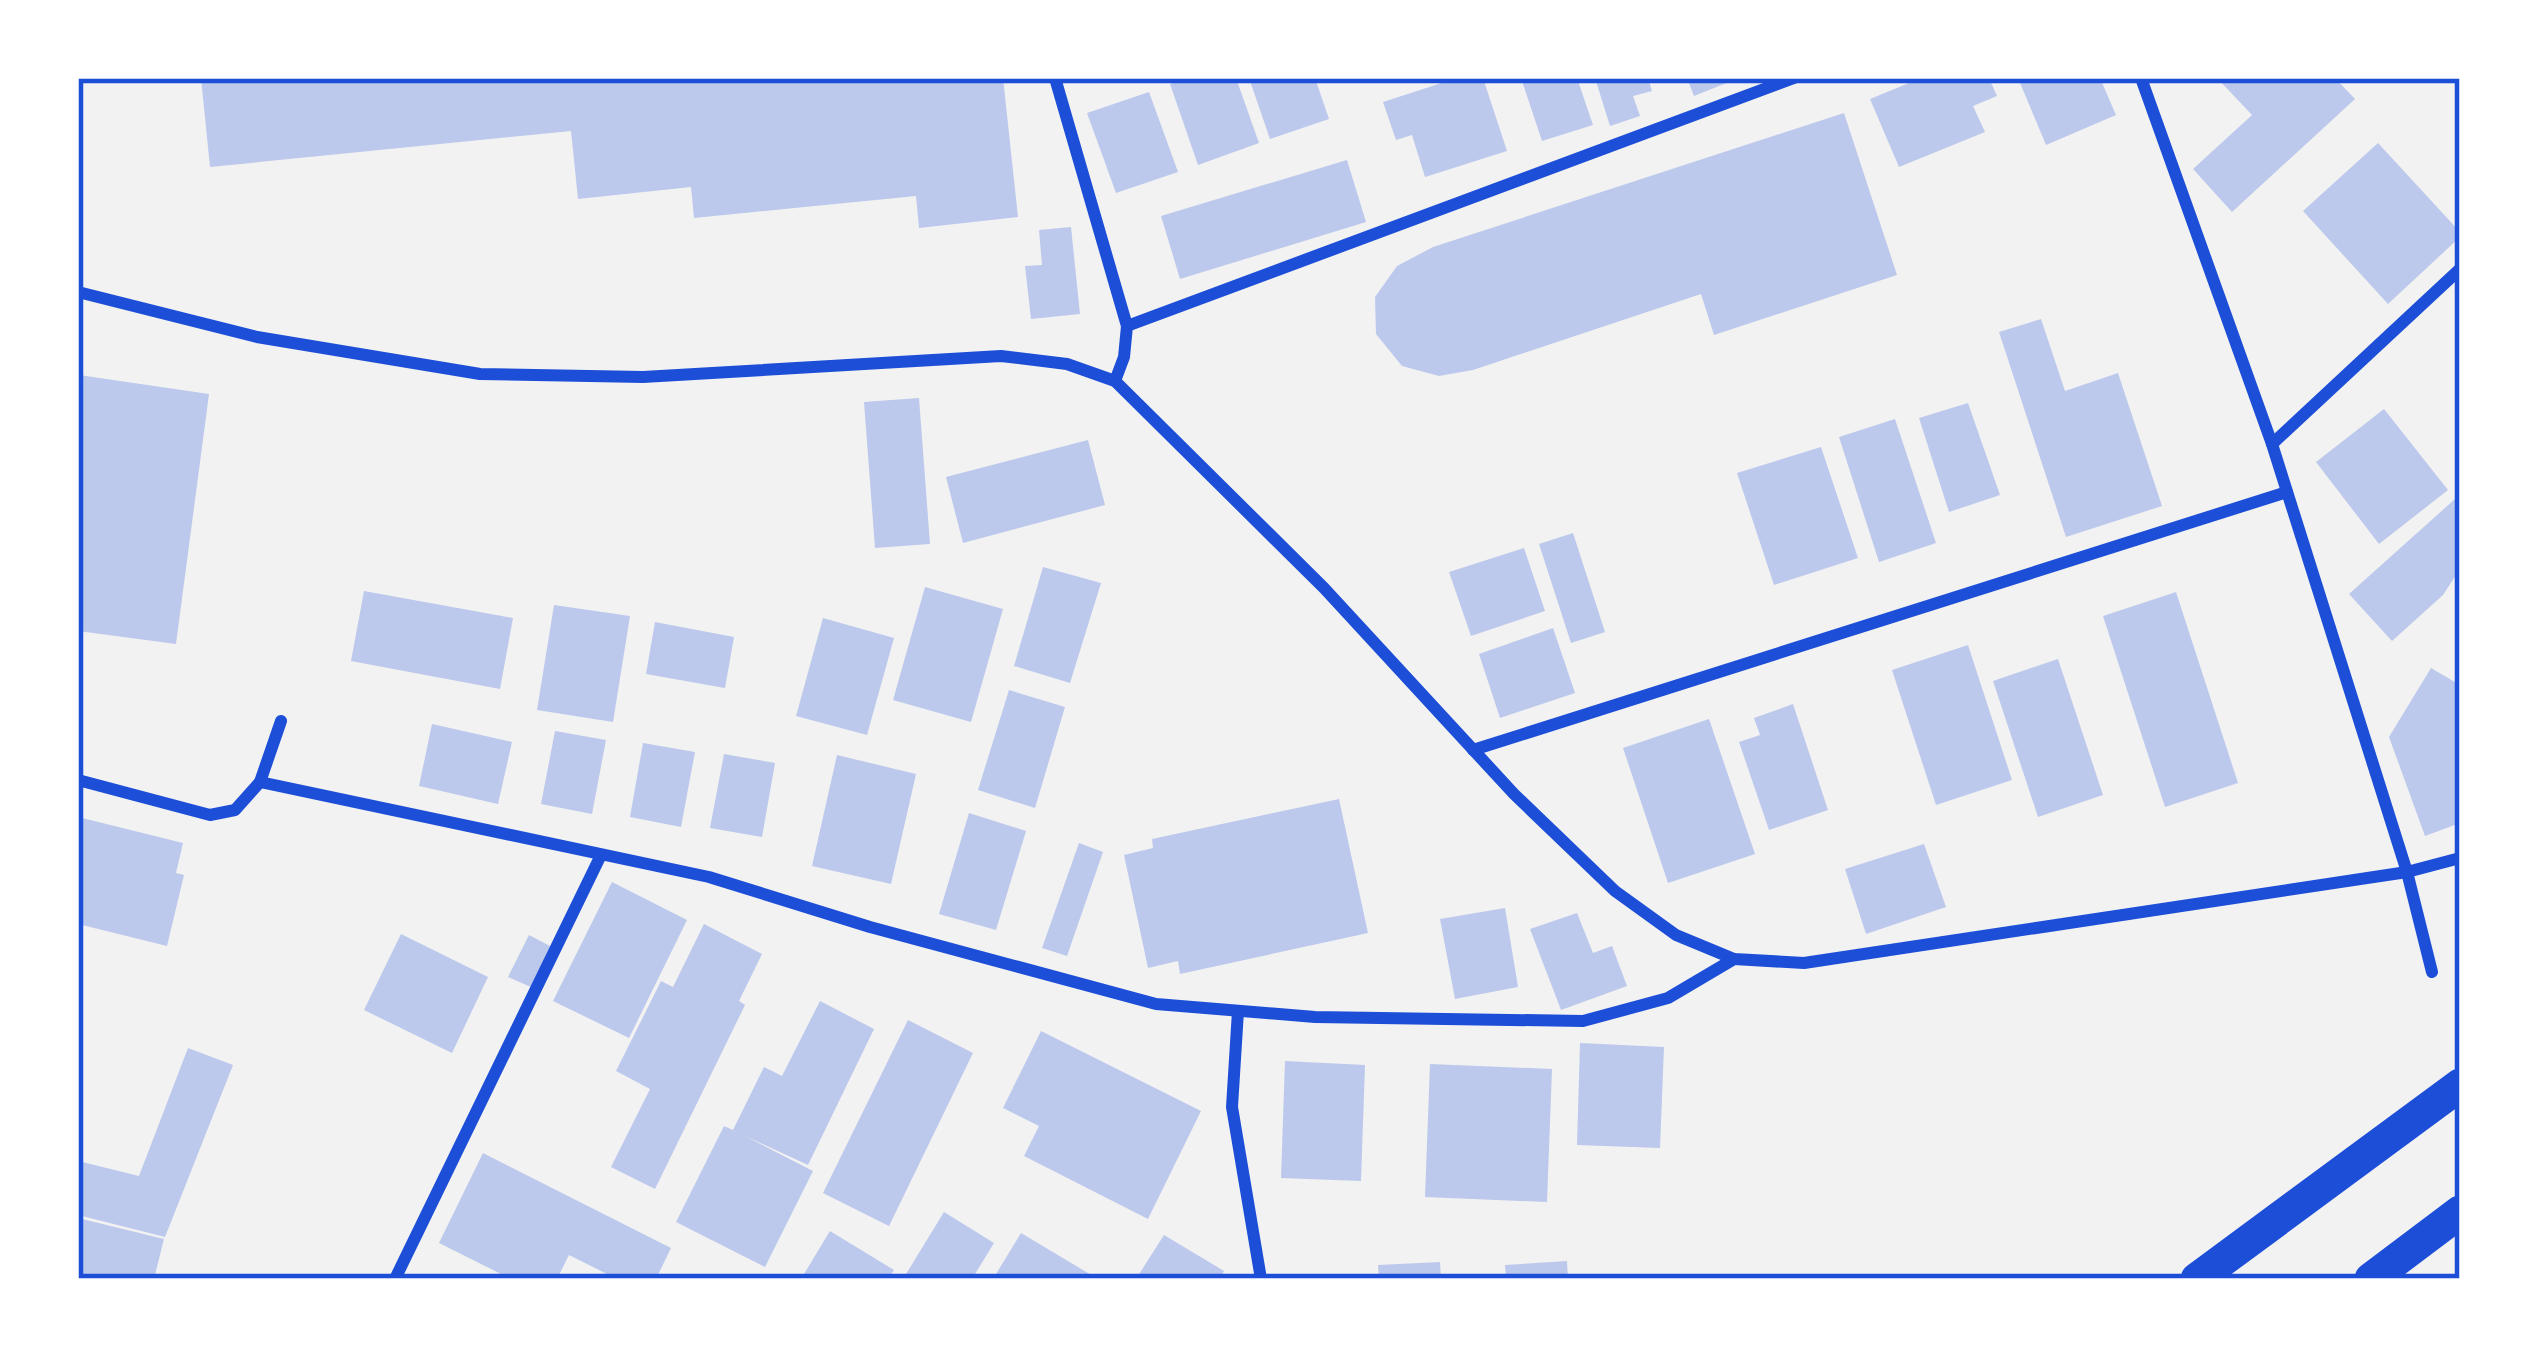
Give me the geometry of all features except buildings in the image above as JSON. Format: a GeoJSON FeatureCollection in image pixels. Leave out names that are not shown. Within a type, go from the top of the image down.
{"type":"FeatureCollection","features":[{"type":"Feature","properties":{"kind":"highway"},"geometry":{"type":"LineString","coordinates":[[2197,1279],[2460,1085]]}},
{"type":"Feature","properties":{"kind":"highway"},"geometry":{"type":"LineString","coordinates":[[2371,1279],[2460,1212]]}},
{"type":"Feature","properties":{"kind":"street"},"geometry":{"type":"LineString","coordinates":[[1055,78],[1127,326],[1115,381]]}},
{"type":"Feature","properties":{"kind":"street"},"geometry":{"type":"LineString","coordinates":[[1127,326],[1793,78]]}},
{"type":"Feature","properties":{"kind":"street"},"geometry":{"type":"LineString","coordinates":[[2141,78],[2272,444],[2408,872],[2432,972]]}},
{"type":"Feature","properties":{"kind":"street"},"geometry":{"type":"LineString","coordinates":[[2272,444],[2460,269]]}},
{"type":"Feature","properties":{"kind":"street"},"geometry":{"type":"LineString","coordinates":[[78,292],[257,337],[480,374],[643,377],[1000,356],[1067,364],[1115,381],[1324,588],[1474,750],[1615,891],[1676,935],[1734,959],[1804,963],[2408,872],[2460,858]]}},
{"type":"Feature","properties":{"kind":"street"},"geometry":{"type":"LineString","coordinates":[[1474,750],[2287,493]]}},
{"type":"Feature","properties":{"kind":"street"},"geometry":{"type":"LineString","coordinates":[[78,780],[210,815],[235,810],[260,782],[281,721]]}},
{"type":"Feature","properties":{"kind":"street"},"geometry":{"type":"LineString","coordinates":[[260,782],[709,877],[870,927],[1156,1004],[1315,1017],[1583,1021],[1668,998],[1734,959]]}},
{"type":"Feature","properties":{"kind":"street"},"geometry":{"type":"LineString","coordinates":[[395,1279],[601,855]]}},
{"type":"Feature","properties":{"kind":"street"},"geometry":{"type":"LineString","coordinates":[[1238,1011],[1232,1107],[1261,1279]]}}]}
